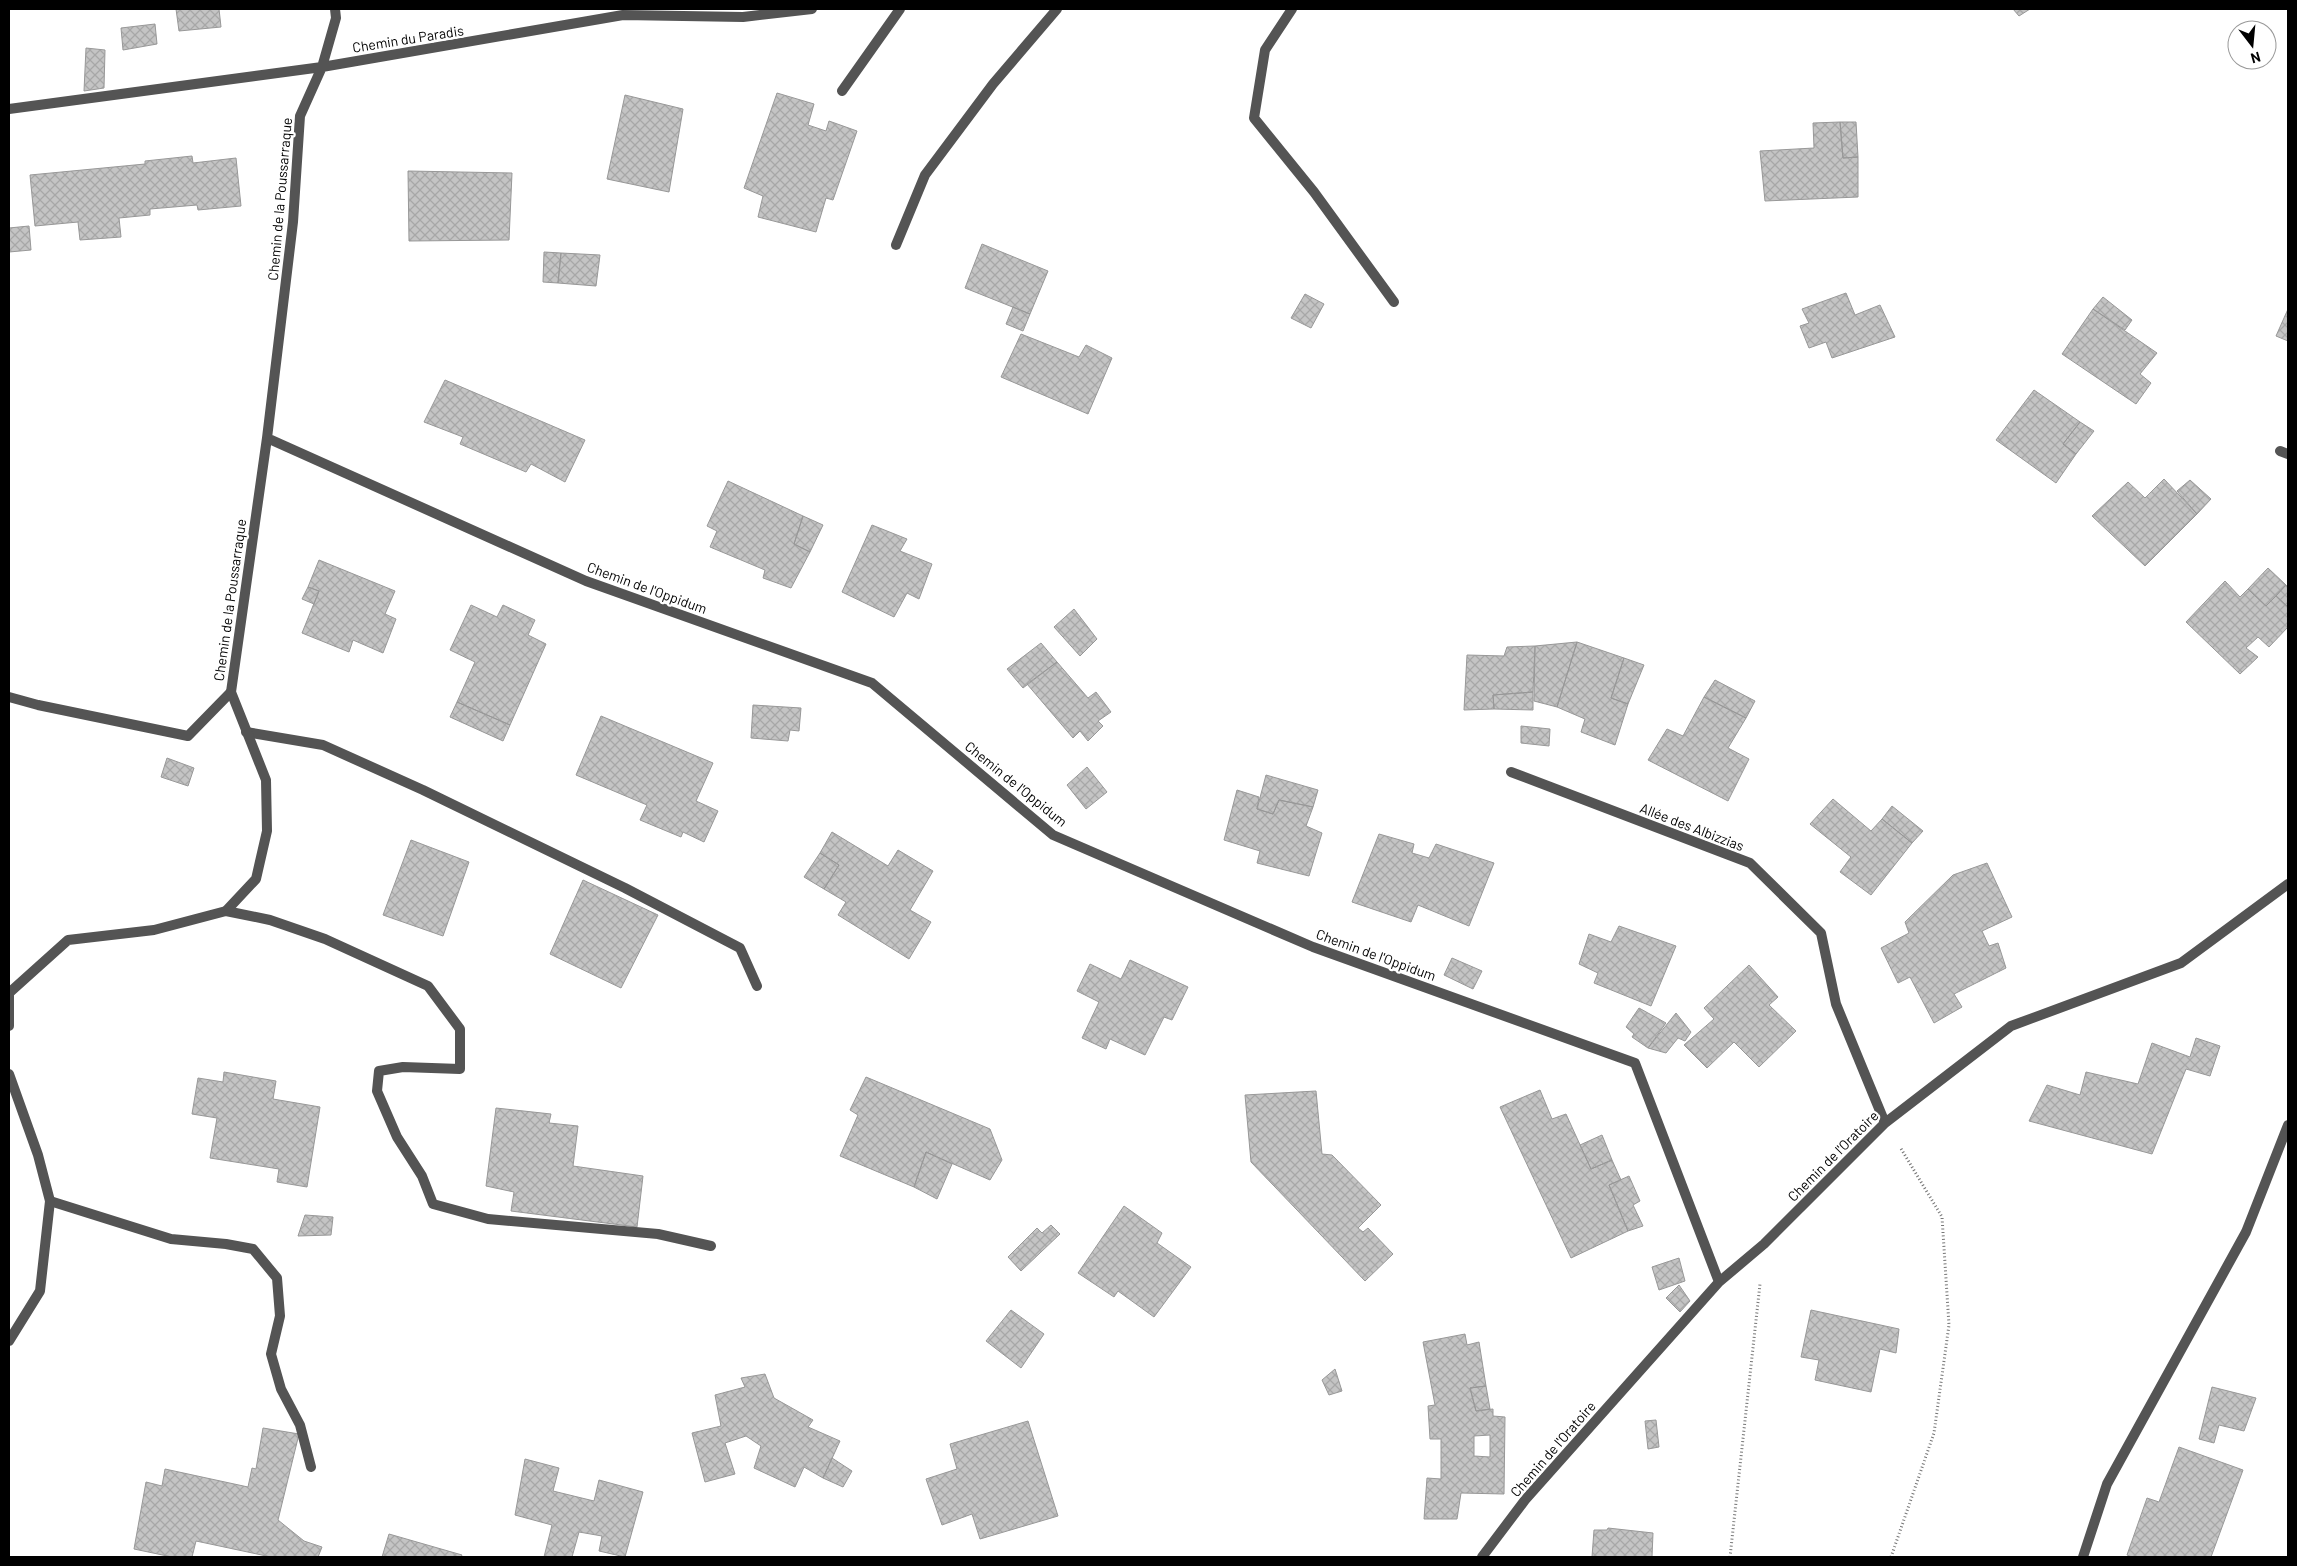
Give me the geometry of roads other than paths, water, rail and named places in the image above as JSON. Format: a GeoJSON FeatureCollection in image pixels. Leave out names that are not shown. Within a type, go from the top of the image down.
{"type":"FeatureCollection","features":[{"type":"Feature","properties":{"kind":"street","name":"Chemin de la Poussarraque"},"geometry":{"type":"LineString","coordinates":[[226,911],[256,879],[267,831],[266,780],[231,692],[267,438],[293,222],[300,116],[322,67],[336,18],[335,9]]}},
{"type":"Feature","properties":{"kind":"street","name":"Chemin du Paradis"},"geometry":{"type":"LineString","coordinates":[[9,109],[322,67],[623,15],[743,17],[812,9]]}},
{"type":"Feature","properties":{"kind":"street"},"geometry":{"type":"LineString","coordinates":[[842,91],[900,9]]}},
{"type":"Feature","properties":{"kind":"street"},"geometry":{"type":"LineString","coordinates":[[896,245],[925,175],[993,84],[1057,9]]}},
{"type":"Feature","properties":{"kind":"street"},"geometry":{"type":"LineString","coordinates":[[1292,9],[1265,50],[1254,118],[1314,192],[1394,302]]}},
{"type":"Feature","properties":{"kind":"street","name":"Chemin de l'Oppidum"},"geometry":{"type":"LineString","coordinates":[[267,438],[586,581],[872,683],[1053,835],[1314,947],[1635,1064],[1719,1282]]}},
{"type":"Feature","properties":{"kind":"street"},"geometry":{"type":"LineString","coordinates":[[9,696],[38,705],[188,736],[231,692]]}},
{"type":"Feature","properties":{"kind":"street"},"geometry":{"type":"LineString","coordinates":[[246,732],[323,746],[422,790],[625,888],[740,948],[757,986]]}},
{"type":"Feature","properties":{"kind":"street","name":"Allée des Albizzias"},"geometry":{"type":"LineString","coordinates":[[1511,772],[1750,863],[1821,933],[1836,1004],[1885,1123]]}},
{"type":"Feature","properties":{"kind":"street","name":"Chemin de l'Oratoire"},"geometry":{"type":"LineString","coordinates":[[1482,1557],[1525,1500],[1719,1282],[1764,1244],[1885,1123],[2011,1026],[2181,963],[2288,884]]}},
{"type":"Feature","properties":{"kind":"street"},"geometry":{"type":"LineString","coordinates":[[9,1026],[9,993],[68,940],[154,930],[226,911],[270,920],[325,939],[428,986],[460,1029],[460,1069],[403,1067],[379,1071],[377,1091],[397,1137],[422,1176],[433,1204],[488,1219],[658,1234],[711,1246]]}},
{"type":"Feature","properties":{"kind":"street"},"geometry":{"type":"LineString","coordinates":[[9,1074],[38,1155],[50,1200],[40,1291],[9,1341]]}},
{"type":"Feature","properties":{"kind":"street"},"geometry":{"type":"LineString","coordinates":[[2083,1557],[2107,1484],[2246,1232],[2288,1125]]}},
{"type":"Feature","properties":{"kind":"street"},"geometry":{"type":"LineString","coordinates":[[50,1200],[171,1239],[226,1244],[253,1249],[277,1278],[280,1316],[271,1354],[281,1389],[300,1426],[311,1467]]}}]}
